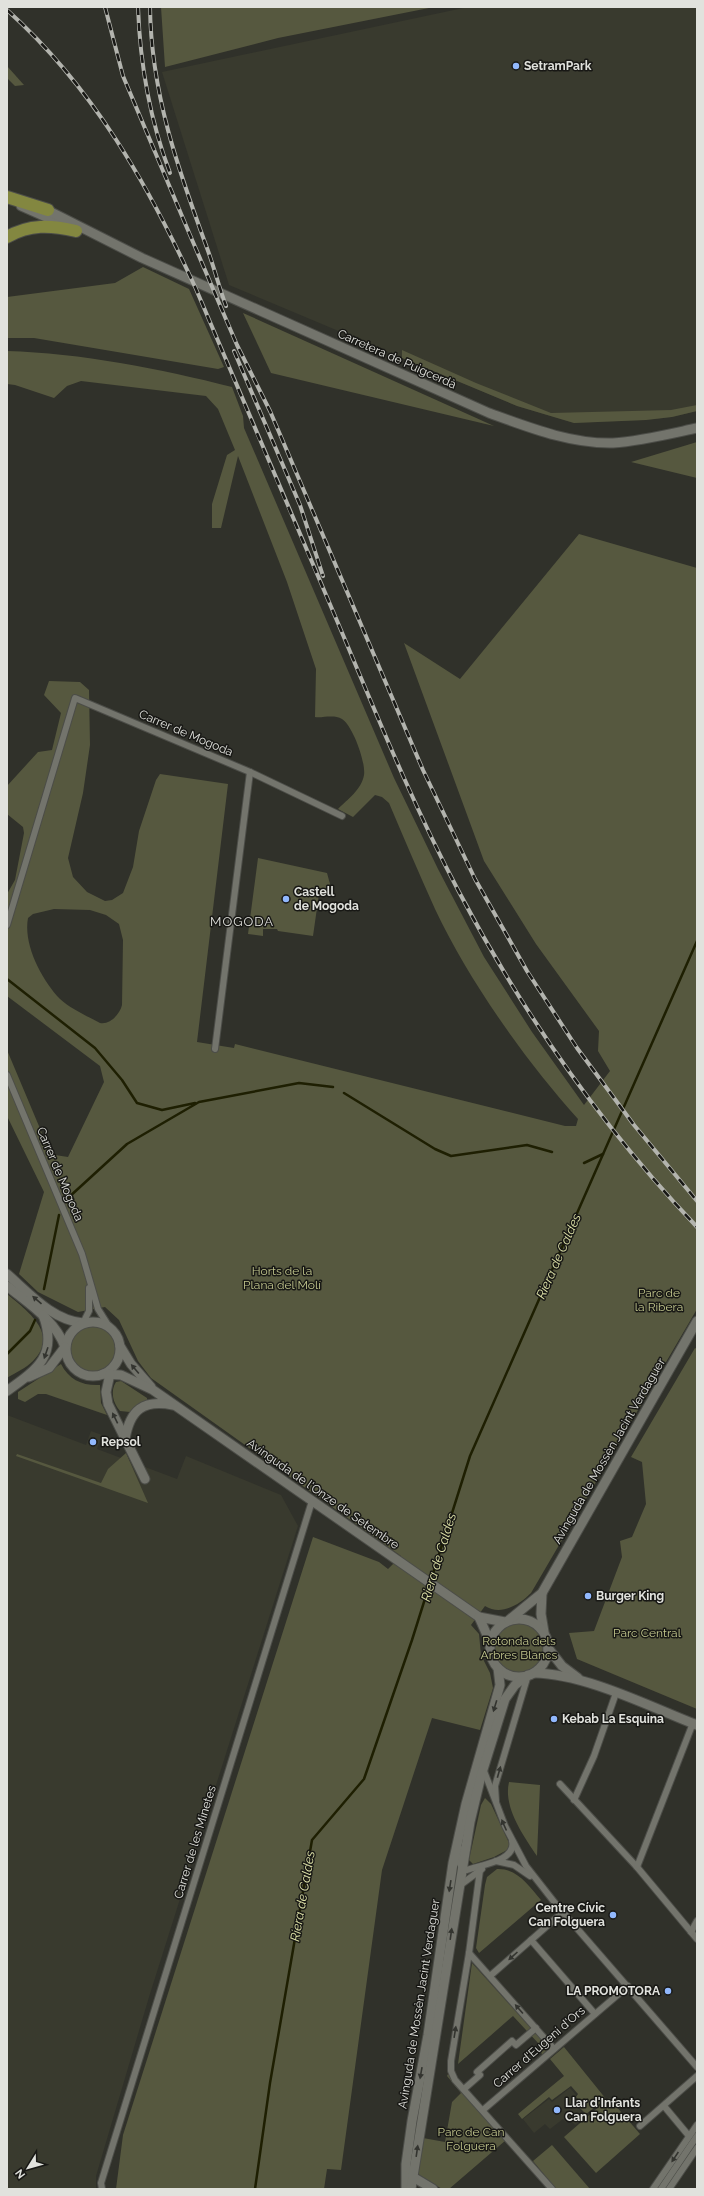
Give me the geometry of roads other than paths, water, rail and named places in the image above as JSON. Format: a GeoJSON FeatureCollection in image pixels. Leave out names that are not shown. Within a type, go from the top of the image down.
{"type":"FeatureCollection","features":[{"type":"Feature","properties":{"kind":"highway"},"geometry":{"type":"LineString","coordinates":[[7,190],[26,199]]}},
{"type":"Feature","properties":{"kind":"highway"},"geometry":{"type":"LineString","coordinates":[[7,197],[48,210]]}},
{"type":"Feature","properties":{"kind":"highway"},"geometry":{"type":"LineString","coordinates":[[7,237],[21,230],[36,226],[60,227],[76,231]]}},
{"type":"Feature","properties":{"kind":"main road"},"geometry":{"type":"LineString","coordinates":[[26,199],[101,239]]}},
{"type":"Feature","properties":{"kind":"main road"},"geometry":{"type":"LineString","coordinates":[[7,200],[76,231],[101,239]]}},
{"type":"Feature","properties":{"kind":"main road","name":"Carretera de Puigcerdà"},"geometry":{"type":"LineString","coordinates":[[101,239],[475,406],[530,427],[572,439],[612,443],[697,428]]}},
{"type":"Feature","properties":{"kind":"main road"},"geometry":{"type":"LineString","coordinates":[[7,1274],[55,1314],[68,1321],[83,1323],[98,1322],[110,1328],[116,1334],[120,1346],[117,1362],[106,1374],[89,1376],[76,1370],[70,1364],[65,1347],[58,1332],[43,1315],[7,1286]]}},
{"type":"Feature","properties":{"kind":"main road"},"geometry":{"type":"LineString","coordinates":[[21,1381],[40,1364],[48,1350],[48,1330],[43,1315]]}},
{"type":"Feature","properties":{"kind":"main road","name":"Avinguda de Mossèn Jacint Verdaguer"},"geometry":{"type":"LineString","coordinates":[[507,1621],[542,1593],[697,1321]]}},
{"type":"Feature","properties":{"kind":"main road"},"geometry":{"type":"LineString","coordinates":[[7,1390],[21,1381],[49,1368],[65,1347],[71,1332],[83,1323]]}},
{"type":"Feature","properties":{"kind":"main road","name":"Avinguda de l'Onze de Setembre"},"geometry":{"type":"LineString","coordinates":[[120,1346],[131,1364],[153,1390]]}},
{"type":"Feature","properties":{"kind":"main road"},"geometry":{"type":"LineString","coordinates":[[106,1374],[107,1398],[145,1479]]}},
{"type":"Feature","properties":{"kind":"main road","name":"Avinguda de l'Onze de Setembre"},"geometry":{"type":"LineString","coordinates":[[106,1374],[126,1377],[153,1390],[479,1617],[507,1621]]}},
{"type":"Feature","properties":{"kind":"main road"},"geometry":{"type":"LineString","coordinates":[[125,1439],[131,1418],[140,1408],[155,1404],[177,1406]]}},
{"type":"Feature","properties":{"kind":"main road","name":"Avinguda de Mossèn Jacint Verdaguer"},"geometry":{"type":"LineString","coordinates":[[542,1593],[541,1614],[544,1632]]}},
{"type":"Feature","properties":{"kind":"main road"},"geometry":{"type":"LineString","coordinates":[[479,1617],[490,1642],[490,1653],[498,1668],[512,1676],[553,1674],[580,1680],[695,1724]]}},
{"type":"Feature","properties":{"kind":"main road"},"geometry":{"type":"LineString","coordinates":[[490,1642],[494,1633],[507,1621],[525,1619],[532,1622],[544,1632],[548,1648],[546,1660],[531,1674]]}},
{"type":"Feature","properties":{"kind":"main road"},"geometry":{"type":"LineString","coordinates":[[548,1648],[562,1666],[580,1680]]}},
{"type":"Feature","properties":{"kind":"main road","name":"Avinguda de Mossèn Jacint Verdaguer"},"geometry":{"type":"LineString","coordinates":[[406,2189],[406,2164],[412,2121],[461,1824],[498,1696],[500,1685],[498,1668]]}},
{"type":"Feature","properties":{"kind":"main road","name":"Avinguda de Mossèn Jacint Verdaguer"},"geometry":{"type":"LineString","coordinates":[[411,2189],[458,1887],[482,1773],[505,1699],[515,1685],[531,1674]]}},
{"type":"Feature","properties":{"kind":"main road"},"geometry":{"type":"LineString","coordinates":[[413,2177],[433,2189]]}},
{"type":"Feature","properties":{"kind":"street","name":"Carrer de Mogoda"},"geometry":{"type":"LineString","coordinates":[[7,925],[75,698],[250,772]]}},
{"type":"Feature","properties":{"kind":"street"},"geometry":{"type":"LineString","coordinates":[[215,1049],[250,772],[342,816]]}},
{"type":"Feature","properties":{"kind":"street","name":"Carrer de Mogoda"},"geometry":{"type":"LineString","coordinates":[[7,1075],[82,1254],[98,1309],[110,1328]]}},
{"type":"Feature","properties":{"kind":"street","name":"Carrer de Mogoda"},"geometry":{"type":"LineString","coordinates":[[83,1323],[88,1311],[89,1282]]}},
{"type":"Feature","properties":{"kind":"street","name":"Carrer de les Minetes"},"geometry":{"type":"LineString","coordinates":[[102,2189],[101,2183],[312,1501]]}},
{"type":"Feature","properties":{"kind":"street"},"geometry":{"type":"LineString","coordinates":[[498,1810],[496,1786],[531,1674]]}},
{"type":"Feature","properties":{"kind":"street"},"geometry":{"type":"LineString","coordinates":[[574,1800],[596,1749],[616,1693]]}},
{"type":"Feature","properties":{"kind":"street"},"geometry":{"type":"LineString","coordinates":[[637,1867],[695,1724]]}},
{"type":"Feature","properties":{"kind":"street"},"geometry":{"type":"LineString","coordinates":[[458,1887],[480,1870],[510,1853],[513,1846],[482,1773]]}},
{"type":"Feature","properties":{"kind":"street","name":"Avinguda de Mossèn Jacint Verdaguer"},"geometry":{"type":"LineString","coordinates":[[466,1804],[471,1799],[475,1785],[482,1773]]}},
{"type":"Feature","properties":{"kind":"street"},"geometry":{"type":"LineString","coordinates":[[560,1784],[637,1867],[697,1939]]}},
{"type":"Feature","properties":{"kind":"street","name":"Avinguda de Mossèn Jacint Verdaguer"},"geometry":{"type":"LineString","coordinates":[[461,1824],[463,1834],[459,1862],[462,1868]]}},
{"type":"Feature","properties":{"kind":"street"},"geometry":{"type":"LineString","coordinates":[[511,1840],[538,1883]]}},
{"type":"Feature","properties":{"kind":"street"},"geometry":{"type":"LineString","coordinates":[[462,1868],[493,1862],[522,1869],[538,1883],[697,2067]]}},
{"type":"Feature","properties":{"kind":"street"},"geometry":{"type":"LineString","coordinates":[[480,1870],[469,1953],[451,2061],[451,2071],[464,2089],[552,2189]]}},
{"type":"Feature","properties":{"kind":"street"},"geometry":{"type":"LineString","coordinates":[[490,1976],[563,1912]]}},
{"type":"Feature","properties":{"kind":"street"},"geometry":{"type":"LineString","coordinates":[[691,1932],[697,1921]]}},
{"type":"Feature","properties":{"kind":"street"},"geometry":{"type":"LineString","coordinates":[[531,1940],[594,2014]]}},
{"type":"Feature","properties":{"kind":"street"},"geometry":{"type":"LineString","coordinates":[[469,1953],[554,2049]]}},
{"type":"Feature","properties":{"kind":"street","name":"Carrer d'Eugeni d'Ors"},"geometry":{"type":"LineString","coordinates":[[483,2110],[628,1986]]}},
{"type":"Feature","properties":{"kind":"street"},"geometry":{"type":"LineString","coordinates":[[464,2089],[480,2075],[477,2072],[512,2041],[516,2045],[536,2028]]}},
{"type":"Feature","properties":{"kind":"street"},"geometry":{"type":"LineString","coordinates":[[640,2126],[697,2076]]}},
{"type":"Feature","properties":{"kind":"street"},"geometry":{"type":"LineString","coordinates":[[664,2106],[689,2136]]}},
{"type":"Feature","properties":{"kind":"street"},"geometry":{"type":"LineString","coordinates":[[653,2189],[697,2125]]}},
{"type":"Feature","properties":{"kind":"street"},"geometry":{"type":"LineString","coordinates":[[661,2189],[697,2136]]}},
{"type":"Feature","properties":{"kind":"street"},"geometry":{"type":"LineString","coordinates":[[669,2189],[697,2148]]}},
{"type":"Feature","properties":{"kind":"waterway","name":"Riera de Caldes"},"geometry":{"type":"LineString","coordinates":[[255,2189],[270,2083],[312,1840],[364,1779],[412,1640],[470,1456],[697,941]]}},
{"type":"Feature","properties":{"kind":"waterway"},"geometry":{"type":"LineString","coordinates":[[7,979],[95,1048],[122,1080],[137,1103],[162,1110],[195,1103]]}},
{"type":"Feature","properties":{"kind":"waterway"},"geometry":{"type":"LineString","coordinates":[[68,1198],[127,1144],[199,1102],[299,1083],[333,1087]]}},
{"type":"Feature","properties":{"kind":"waterway"},"geometry":{"type":"LineString","coordinates":[[344,1093],[435,1149],[451,1156],[527,1145],[552,1152]]}},
{"type":"Feature","properties":{"kind":"waterway"},"geometry":{"type":"LineString","coordinates":[[584,1163],[603,1154]]}},
{"type":"Feature","properties":{"kind":"waterway"},"geometry":{"type":"LineString","coordinates":[[44,1289],[59,1215]]}},
{"type":"Feature","properties":{"kind":"waterway"},"geometry":{"type":"LineString","coordinates":[[7,1354],[30,1331],[35,1320]]}},
{"type":"Feature","properties":{"kind":"railway"},"geometry":{"type":"LineString","coordinates":[[105,7],[123,76],[190,235],[237,345],[270,411],[423,770],[475,879],[527,971],[577,1048],[634,1125],[697,1201]]}},
{"type":"Feature","properties":{"kind":"railway"},"geometry":{"type":"LineString","coordinates":[[138,7],[141,50],[147,92],[157,133],[170,173]]}},
{"type":"Feature","properties":{"kind":"railway"},"geometry":{"type":"LineString","coordinates":[[150,7],[155,70],[168,130],[176,160],[210,255],[226,306]]}},
{"type":"Feature","properties":{"kind":"railway"},"geometry":{"type":"LineString","coordinates":[[7,10],[38,40],[92,105],[116,140],[159,213],[196,289],[424,823],[483,935],[509,980],[566,1067],[629,1149],[662,1189],[697,1227]]}},
{"type":"Feature","properties":{"kind":"railway"},"geometry":{"type":"LineString","coordinates":[[234,351],[300,505],[323,576]]}},
{"type":"Feature","properties":{"kind":"place","name":"SetramPark"},"geometry":{"type":"Point","coordinates":[516,66]}},
{"type":"Feature","properties":{"kind":"place","name":"Castell de Mogoda"},"geometry":{"type":"Point","coordinates":[286,899]}},
{"type":"Feature","properties":{"kind":"place","name":"Repsol"},"geometry":{"type":"Point","coordinates":[93,1442]}},
{"type":"Feature","properties":{"kind":"place","name":"Burger King"},"geometry":{"type":"Point","coordinates":[588,1596]}},
{"type":"Feature","properties":{"kind":"place","name":"Kebab La Esquina"},"geometry":{"type":"Point","coordinates":[554,1719]}},
{"type":"Feature","properties":{"kind":"place","name":"Centre Cívic Can Folguera"},"geometry":{"type":"Point","coordinates":[613,1915]}},
{"type":"Feature","properties":{"kind":"place","name":"LA PROMOTORA"},"geometry":{"type":"Point","coordinates":[668,1991]}},
{"type":"Feature","properties":{"kind":"place","name":"Llar d'Infants Can Folguera"},"geometry":{"type":"Point","coordinates":[557,2110]}},
{"type":"Feature","properties":{"kind":"district","name":"MOGODA"},"geometry":{"type":"Point","coordinates":[242,921]}},
{"type":"Feature","properties":{"kind":"park label","name":"Horts de la Plana del Molí"},"geometry":{"type":"Point","coordinates":[282,1278]}},
{"type":"Feature","properties":{"kind":"park label","name":"Parc de la Ribera"},"geometry":{"type":"Point","coordinates":[659,1300]}},
{"type":"Feature","properties":{"kind":"park label","name":"Parc Central"},"geometry":{"type":"Point","coordinates":[647,1633]}},
{"type":"Feature","properties":{"kind":"park label","name":"Rotonda dels Arbres Blancs"},"geometry":{"type":"Point","coordinates":[519,1648]}},
{"type":"Feature","properties":{"kind":"park label","name":"Parc de Can Folguera"},"geometry":{"type":"Point","coordinates":[471,2139]}}]}
